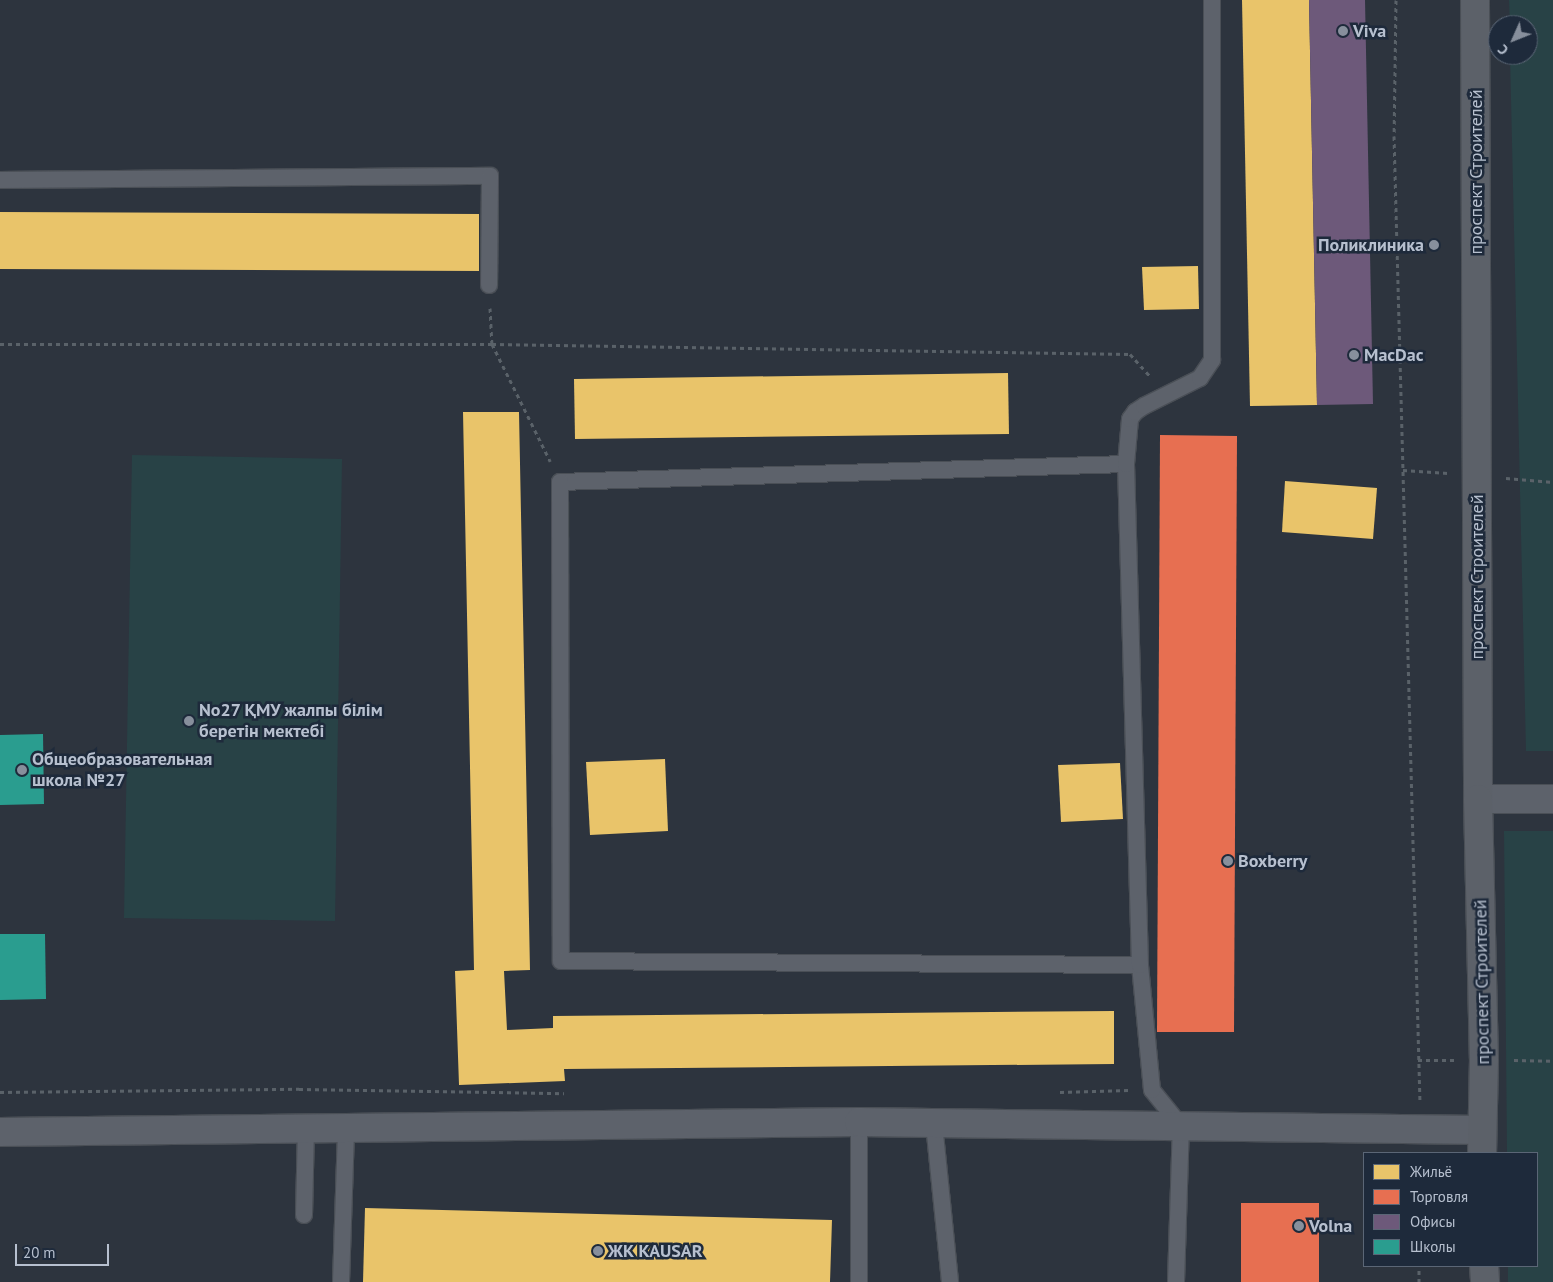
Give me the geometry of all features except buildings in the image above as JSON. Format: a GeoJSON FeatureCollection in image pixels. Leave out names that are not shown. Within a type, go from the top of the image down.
{"type":"FeatureCollection","features":[{"type":"Feature","properties":{"kind":"main road","name":"проспект Строителей"},"geometry":{"type":"LineString","coordinates":[[1475,0],[1478,799],[1484,1059],[1482,1142]]}},
{"type":"Feature","properties":{"kind":"main road"},"geometry":{"type":"LineString","coordinates":[[1484,1267],[1485,1282]]}},
{"type":"Feature","properties":{"kind":"street"},"geometry":{"type":"LineString","coordinates":[[1478,799],[1553,799]]}},
{"type":"Feature","properties":{"kind":"street"},"geometry":{"type":"LineString","coordinates":[[0,1132],[859,1122],[1421,1127],[1482,1142]]}},
{"type":"Feature","properties":{"kind":"lane"},"geometry":{"type":"LineString","coordinates":[[1176,1282],[1181,1126],[1152,1090],[1140,965],[1126,464],[1130,419],[1144,406],[1200,378],[1212,360],[1212,0]]}},
{"type":"Feature","properties":{"kind":"lane"},"geometry":{"type":"LineString","coordinates":[[0,180],[490,176],[489,285]]}},
{"type":"Feature","properties":{"kind":"lane"},"geometry":{"type":"LineString","coordinates":[[1126,464],[560,482],[561,961],[1140,965]]}},
{"type":"Feature","properties":{"kind":"lane"},"geometry":{"type":"LineString","coordinates":[[859,1122],[859,1282]]}},
{"type":"Feature","properties":{"kind":"lane"},"geometry":{"type":"LineString","coordinates":[[934,1124],[950,1282]]}},
{"type":"Feature","properties":{"kind":"lane"},"geometry":{"type":"LineString","coordinates":[[304,1215],[306,1129]]}},
{"type":"Feature","properties":{"kind":"lane"},"geometry":{"type":"LineString","coordinates":[[342,1282],[346,1129]]}},
{"type":"Feature","properties":{"kind":"path"},"geometry":{"type":"LineString","coordinates":[[1396,0],[1394,136],[1421,1127]]}},
{"type":"Feature","properties":{"kind":"path"},"geometry":{"type":"LineString","coordinates":[[489,285],[492,344],[560,482]]}},
{"type":"Feature","properties":{"kind":"path"},"geometry":{"type":"LineString","coordinates":[[0,344],[492,344],[1130,354],[1167,394]]}},
{"type":"Feature","properties":{"kind":"path"},"geometry":{"type":"LineString","coordinates":[[0,1092],[299,1089],[567,1093]]}},
{"type":"Feature","properties":{"kind":"path"},"geometry":{"type":"LineString","coordinates":[[1053,1092],[1152,1090]]}},
{"type":"Feature","properties":{"kind":"path"},"geometry":{"type":"LineString","coordinates":[[1419,1267],[1419,1282]]}},
{"type":"Feature","properties":{"kind":"green space"},"geometry":{"type":"Polygon","coordinates":[[[1509,0],[1553,0],[1553,751],[1526,751],[1510,65],[1538,65],[1538,15],[1510,15],[1509,0]]]}},
{"type":"Feature","properties":{"kind":"green space"},"geometry":{"type":"Polygon","coordinates":[[[132,455],[342,459],[335,921],[124,918],[132,455]]]}},
{"type":"Feature","properties":{"kind":"green space"},"geometry":{"type":"Polygon","coordinates":[[[1504,831],[1553,831],[1553,1282],[1508,1282],[1508,1267],[1538,1267],[1538,1152],[1507,1152],[1504,831]]]}},
{"type":"Feature","properties":{"kind":"place","name":"Viva"},"geometry":{"type":"Point","coordinates":[1343,31]}},
{"type":"Feature","properties":{"kind":"place","name":"Поликлиника"},"geometry":{"type":"Point","coordinates":[1434,245]}},
{"type":"Feature","properties":{"kind":"place","name":"MacDac"},"geometry":{"type":"Point","coordinates":[1354,355]}},
{"type":"Feature","properties":{"kind":"place","name":"No27 ҚМУ жалпы білім беретін мектебі"},"geometry":{"type":"Point","coordinates":[189,721]}},
{"type":"Feature","properties":{"kind":"place","name":"Общеобразовательная школа №27"},"geometry":{"type":"Point","coordinates":[22,770]}},
{"type":"Feature","properties":{"kind":"place","name":"Boxberry"},"geometry":{"type":"Point","coordinates":[1228,861]}},
{"type":"Feature","properties":{"kind":"place","name":"Volna"},"geometry":{"type":"Point","coordinates":[1299,1226]}},
{"type":"Feature","properties":{"kind":"place","name":"ЖК KAUSAR"},"geometry":{"type":"Point","coordinates":[598,1251]}}]}
